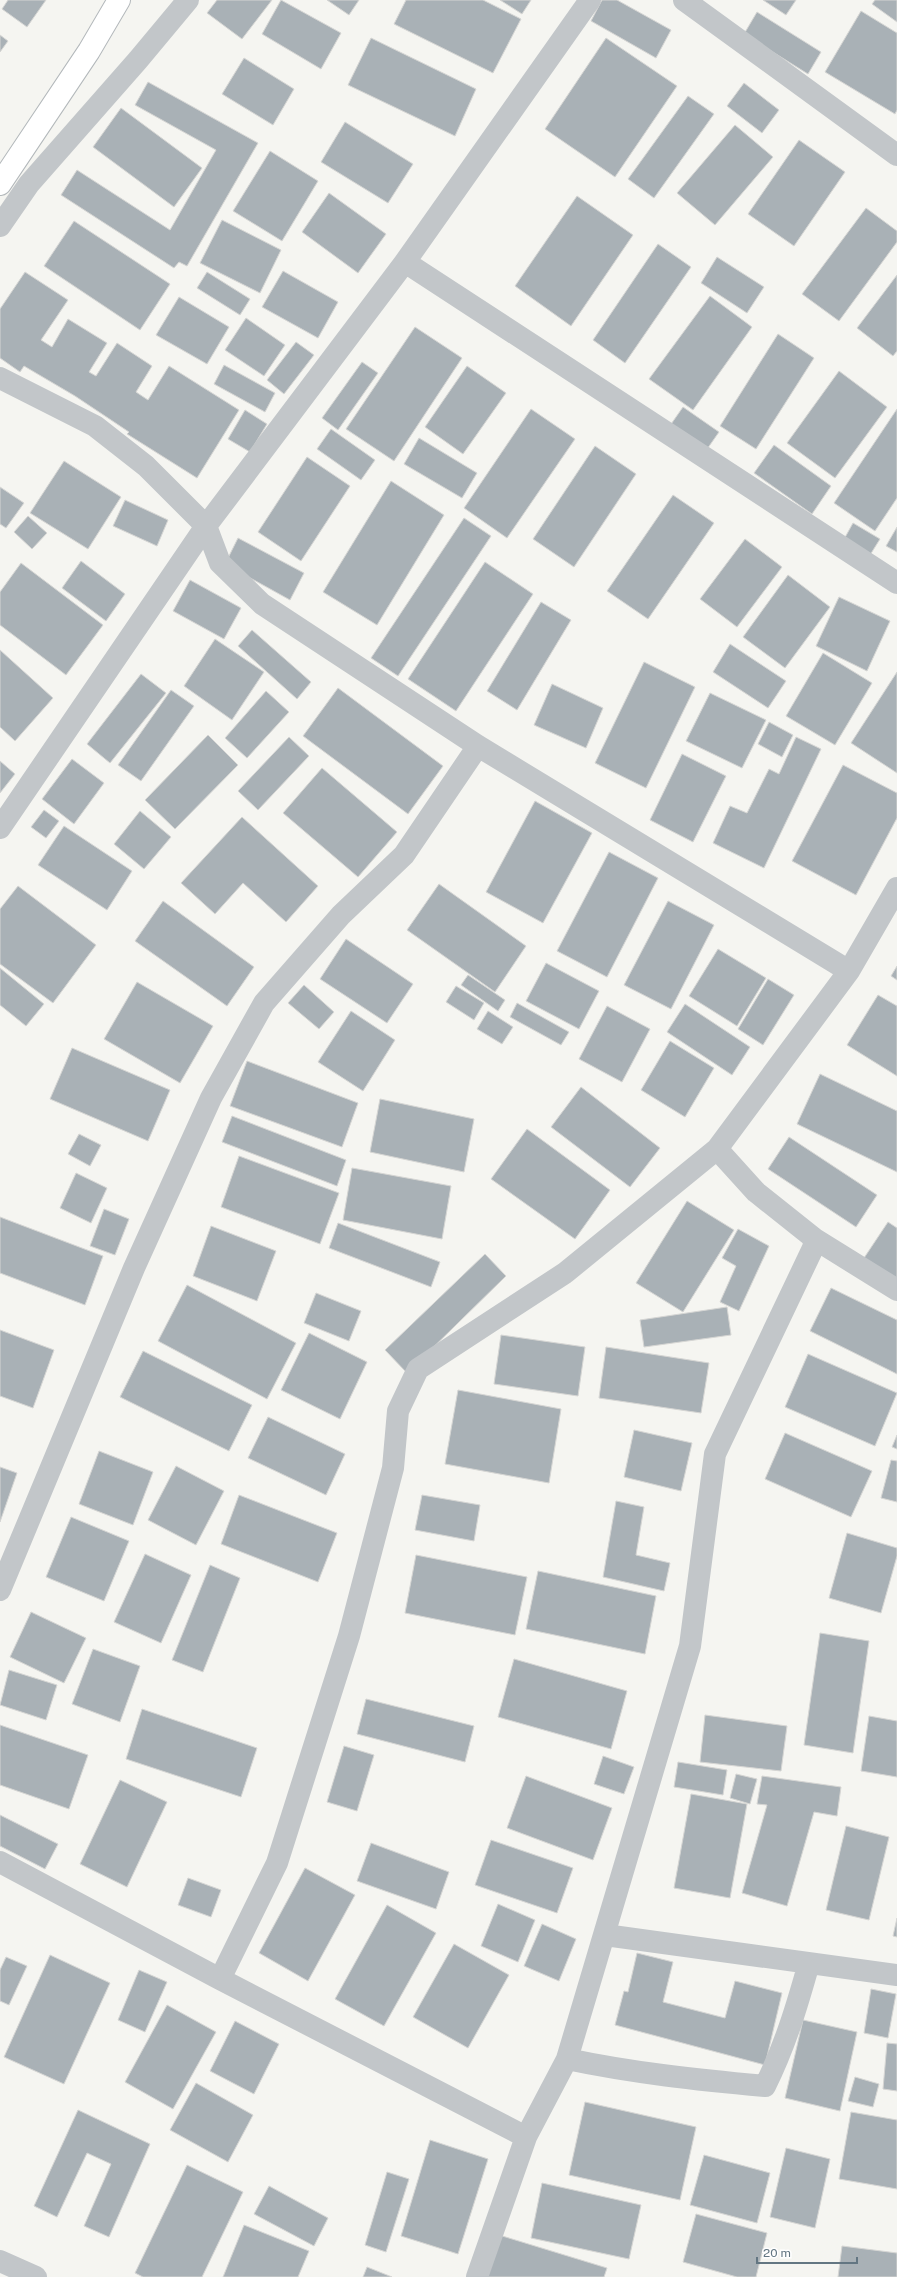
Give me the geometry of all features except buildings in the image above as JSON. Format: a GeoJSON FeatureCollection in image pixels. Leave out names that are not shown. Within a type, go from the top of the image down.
{"type":"FeatureCollection","features":[{"type":"Feature","properties":{"kind":"main road"},"geometry":{"type":"LineString","coordinates":[[0,184],[89,51],[119,0]]}},
{"type":"Feature","properties":{"kind":"street"},"geometry":{"type":"LineString","coordinates":[[0,226],[28,184],[138,60],[188,0]]}},
{"type":"Feature","properties":{"kind":"street"},"geometry":{"type":"LineString","coordinates":[[0,828],[206,526],[406,262],[590,0]]}},
{"type":"Feature","properties":{"kind":"street"},"geometry":{"type":"LineString","coordinates":[[684,0],[897,155]]}},
{"type":"Feature","properties":{"kind":"street"},"geometry":{"type":"LineString","coordinates":[[406,262],[897,583]]}},
{"type":"Feature","properties":{"kind":"street"},"geometry":{"type":"LineString","coordinates":[[0,378],[95,426],[146,466],[206,526],[220,563],[262,604],[478,746],[849,971]]}},
{"type":"Feature","properties":{"kind":"street"},"geometry":{"type":"LineString","coordinates":[[0,1590],[134,1268],[211,1098],[264,1003],[341,914],[404,855],[478,746]]}},
{"type":"Feature","properties":{"kind":"street"},"geometry":{"type":"LineString","coordinates":[[220,1979],[277,1863],[349,1636],[393,1468],[398,1411],[418,1369],[565,1273],[717,1149],[849,971],[897,888]]}},
{"type":"Feature","properties":{"kind":"street"},"geometry":{"type":"LineString","coordinates":[[717,1149],[756,1192],[815,1239],[897,1290]]}},
{"type":"Feature","properties":{"kind":"street"},"geometry":{"type":"LineString","coordinates":[[477,2277],[526,2137],[567,2060],[690,1646],[715,1454],[813,1248],[815,1239]]}},
{"type":"Feature","properties":{"kind":"street"},"geometry":{"type":"LineString","coordinates":[[0,1862],[220,1979],[526,2137]]}},
{"type":"Feature","properties":{"kind":"street"},"geometry":{"type":"LineString","coordinates":[[605,1935],[897,1976]]}},
{"type":"Feature","properties":{"kind":"street"},"geometry":{"type":"LineString","coordinates":[[567,2060],[683,2079],[765,2086],[778,2060],[794,2018],[808,1963]]}},
{"type":"Feature","properties":{"kind":"street"},"geometry":{"type":"LineString","coordinates":[[0,2261],[36,2277]]}}]}
